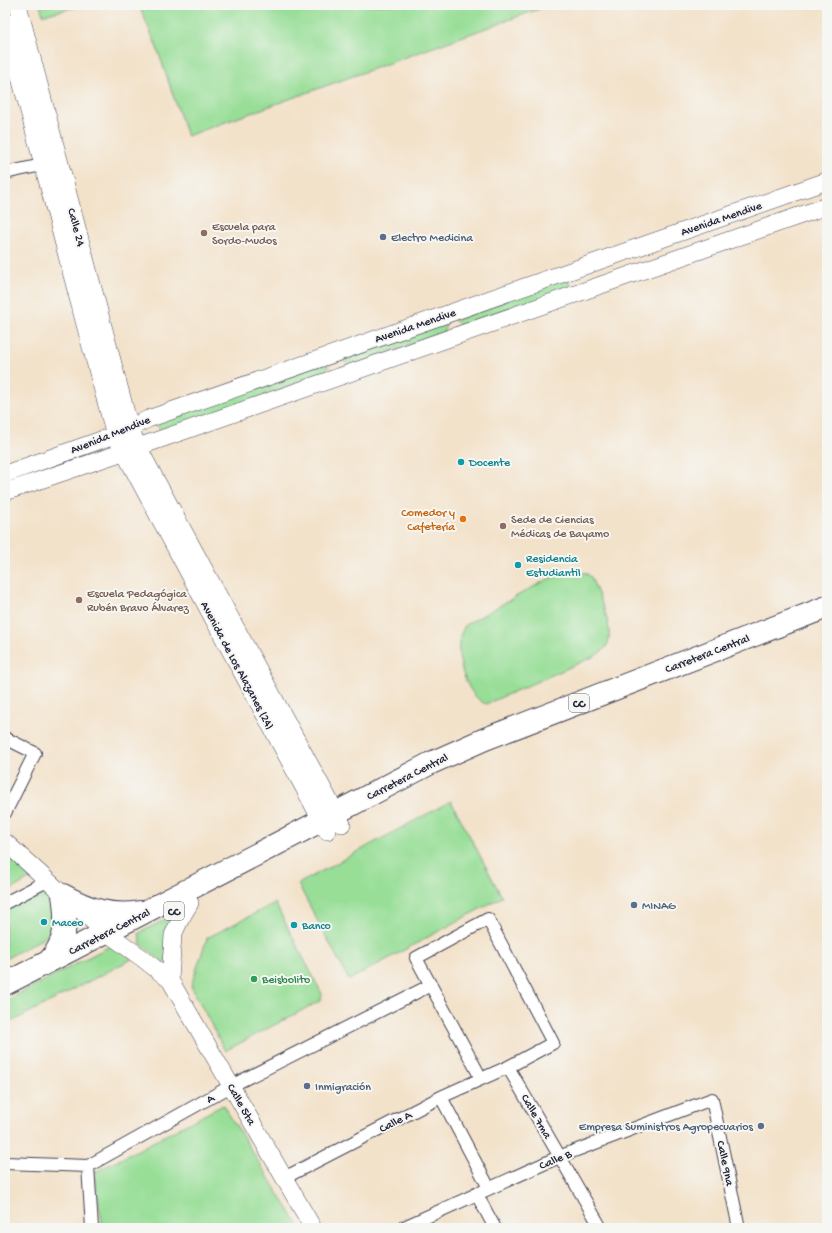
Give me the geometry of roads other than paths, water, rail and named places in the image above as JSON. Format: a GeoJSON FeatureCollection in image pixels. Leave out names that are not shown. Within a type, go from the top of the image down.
{"type":"FeatureCollection","features":[{"type":"Feature","properties":{"kind":"highway","name":"Carretera Central"},"geometry":{"type":"LineString","coordinates":[[5,984],[48,962],[190,903],[332,822],[431,763],[485,739],[827,607]]}},
{"type":"Feature","properties":{"kind":"highway","name":"Carretera Central"},"geometry":{"type":"LineString","coordinates":[[5,997],[112,936],[152,908],[332,822],[489,750],[827,621]]}},
{"type":"Feature","properties":{"kind":"highway"},"geometry":{"type":"LineString","coordinates":[[55,888],[82,905],[101,911],[126,913],[138,912],[152,908]]}},
{"type":"Feature","properties":{"kind":"highway"},"geometry":{"type":"LineString","coordinates":[[48,962],[55,955],[62,942],[65,929],[66,914],[55,888]]}},
{"type":"Feature","properties":{"kind":"street","name":"Calle 24"},"geometry":{"type":"LineString","coordinates":[[18,5],[60,161],[122,431]]}},
{"type":"Feature","properties":{"kind":"street","name":"Calle 24"},"geometry":{"type":"LineString","coordinates":[[5,20],[43,164],[122,431],[130,450]]}},
{"type":"Feature","properties":{"kind":"street"},"geometry":{"type":"LineString","coordinates":[[5,173],[60,161]]}},
{"type":"Feature","properties":{"kind":"street","name":"Avenida Mendive"},"geometry":{"type":"LineString","coordinates":[[5,474],[122,431],[163,414],[827,181]]}},
{"type":"Feature","properties":{"kind":"street","name":"Avenida Mendive"},"geometry":{"type":"LineString","coordinates":[[5,492],[130,450],[827,206]]}},
{"type":"Feature","properties":{"kind":"street","name":"Avenida de Los Alazanes (24)"},"geometry":{"type":"LineString","coordinates":[[130,450],[332,822]]}},
{"type":"Feature","properties":{"kind":"street"},"geometry":{"type":"LineString","coordinates":[[5,738],[36,752],[5,813]]}},
{"type":"Feature","properties":{"kind":"street"},"geometry":{"type":"LineString","coordinates":[[5,842],[55,888],[112,936],[170,980]]}},
{"type":"Feature","properties":{"kind":"street"},"geometry":{"type":"LineString","coordinates":[[5,903],[55,888]]}},
{"type":"Feature","properties":{"kind":"street"},"geometry":{"type":"LineString","coordinates":[[170,980],[173,935],[190,903]]}},
{"type":"Feature","properties":{"kind":"street","name":"Calle A"},"geometry":{"type":"LineString","coordinates":[[284,1178],[441,1097],[553,1043],[488,919],[416,958],[431,986]]}},
{"type":"Feature","properties":{"kind":"street","name":"Calle 5ta"},"geometry":{"type":"LineString","coordinates":[[170,980],[313,1228]]}},
{"type":"Feature","properties":{"kind":"street"},"geometry":{"type":"LineString","coordinates":[[431,986],[481,1078]]}},
{"type":"Feature","properties":{"kind":"street","name":"A"},"geometry":{"type":"LineString","coordinates":[[88,1166],[231,1086],[431,986]]}},
{"type":"Feature","properties":{"kind":"street","name":"Calle 7ma"},"geometry":{"type":"LineString","coordinates":[[508,1066],[601,1228]]}},
{"type":"Feature","properties":{"kind":"street"},"geometry":{"type":"LineString","coordinates":[[441,1097],[490,1188]]}},
{"type":"Feature","properties":{"kind":"street","name":"Calle B"},"geometry":{"type":"LineString","coordinates":[[402,1228],[417,1225],[476,1194],[560,1156],[712,1099]]}},
{"type":"Feature","properties":{"kind":"street","name":"Calle 9na"},"geometry":{"type":"LineString","coordinates":[[712,1099],[739,1228]]}},
{"type":"Feature","properties":{"kind":"street"},"geometry":{"type":"LineString","coordinates":[[5,1164],[88,1166],[92,1228]]}},
{"type":"Feature","properties":{"kind":"street"},"geometry":{"type":"LineString","coordinates":[[476,1194],[495,1228]]}},
{"type":"Feature","properties":{"kind":"place","name":"Escuela para Sordo-Mudos"},"geometry":{"type":"Point","coordinates":[204,233]}},
{"type":"Feature","properties":{"kind":"place","name":"Electro Medicina"},"geometry":{"type":"Point","coordinates":[383,237]}},
{"type":"Feature","properties":{"kind":"place","name":"Docente"},"geometry":{"type":"Point","coordinates":[461,462]}},
{"type":"Feature","properties":{"kind":"place","name":"Comedor y Cafetería"},"geometry":{"type":"Point","coordinates":[463,519]}},
{"type":"Feature","properties":{"kind":"place","name":"Sede de Ciencias Médicas de Bayamo"},"geometry":{"type":"Point","coordinates":[503,526]}},
{"type":"Feature","properties":{"kind":"place","name":"Residencia Estudiantil"},"geometry":{"type":"Point","coordinates":[518,565]}},
{"type":"Feature","properties":{"kind":"place","name":"Escuela Pedagógica Rubén Bravo Álvarez"},"geometry":{"type":"Point","coordinates":[79,600]}},
{"type":"Feature","properties":{"kind":"place","name":"MINAG"},"geometry":{"type":"Point","coordinates":[634,905]}},
{"type":"Feature","properties":{"kind":"place","name":"Maceo"},"geometry":{"type":"Point","coordinates":[44,922]}},
{"type":"Feature","properties":{"kind":"place","name":"Banco"},"geometry":{"type":"Point","coordinates":[294,925]}},
{"type":"Feature","properties":{"kind":"place","name":"Beisbolito"},"geometry":{"type":"Point","coordinates":[254,979]}},
{"type":"Feature","properties":{"kind":"place","name":"Inmigración"},"geometry":{"type":"Point","coordinates":[307,1086]}},
{"type":"Feature","properties":{"kind":"place","name":"Empresa Suministros Agropecuarios"},"geometry":{"type":"Point","coordinates":[761,1126]}}]}
